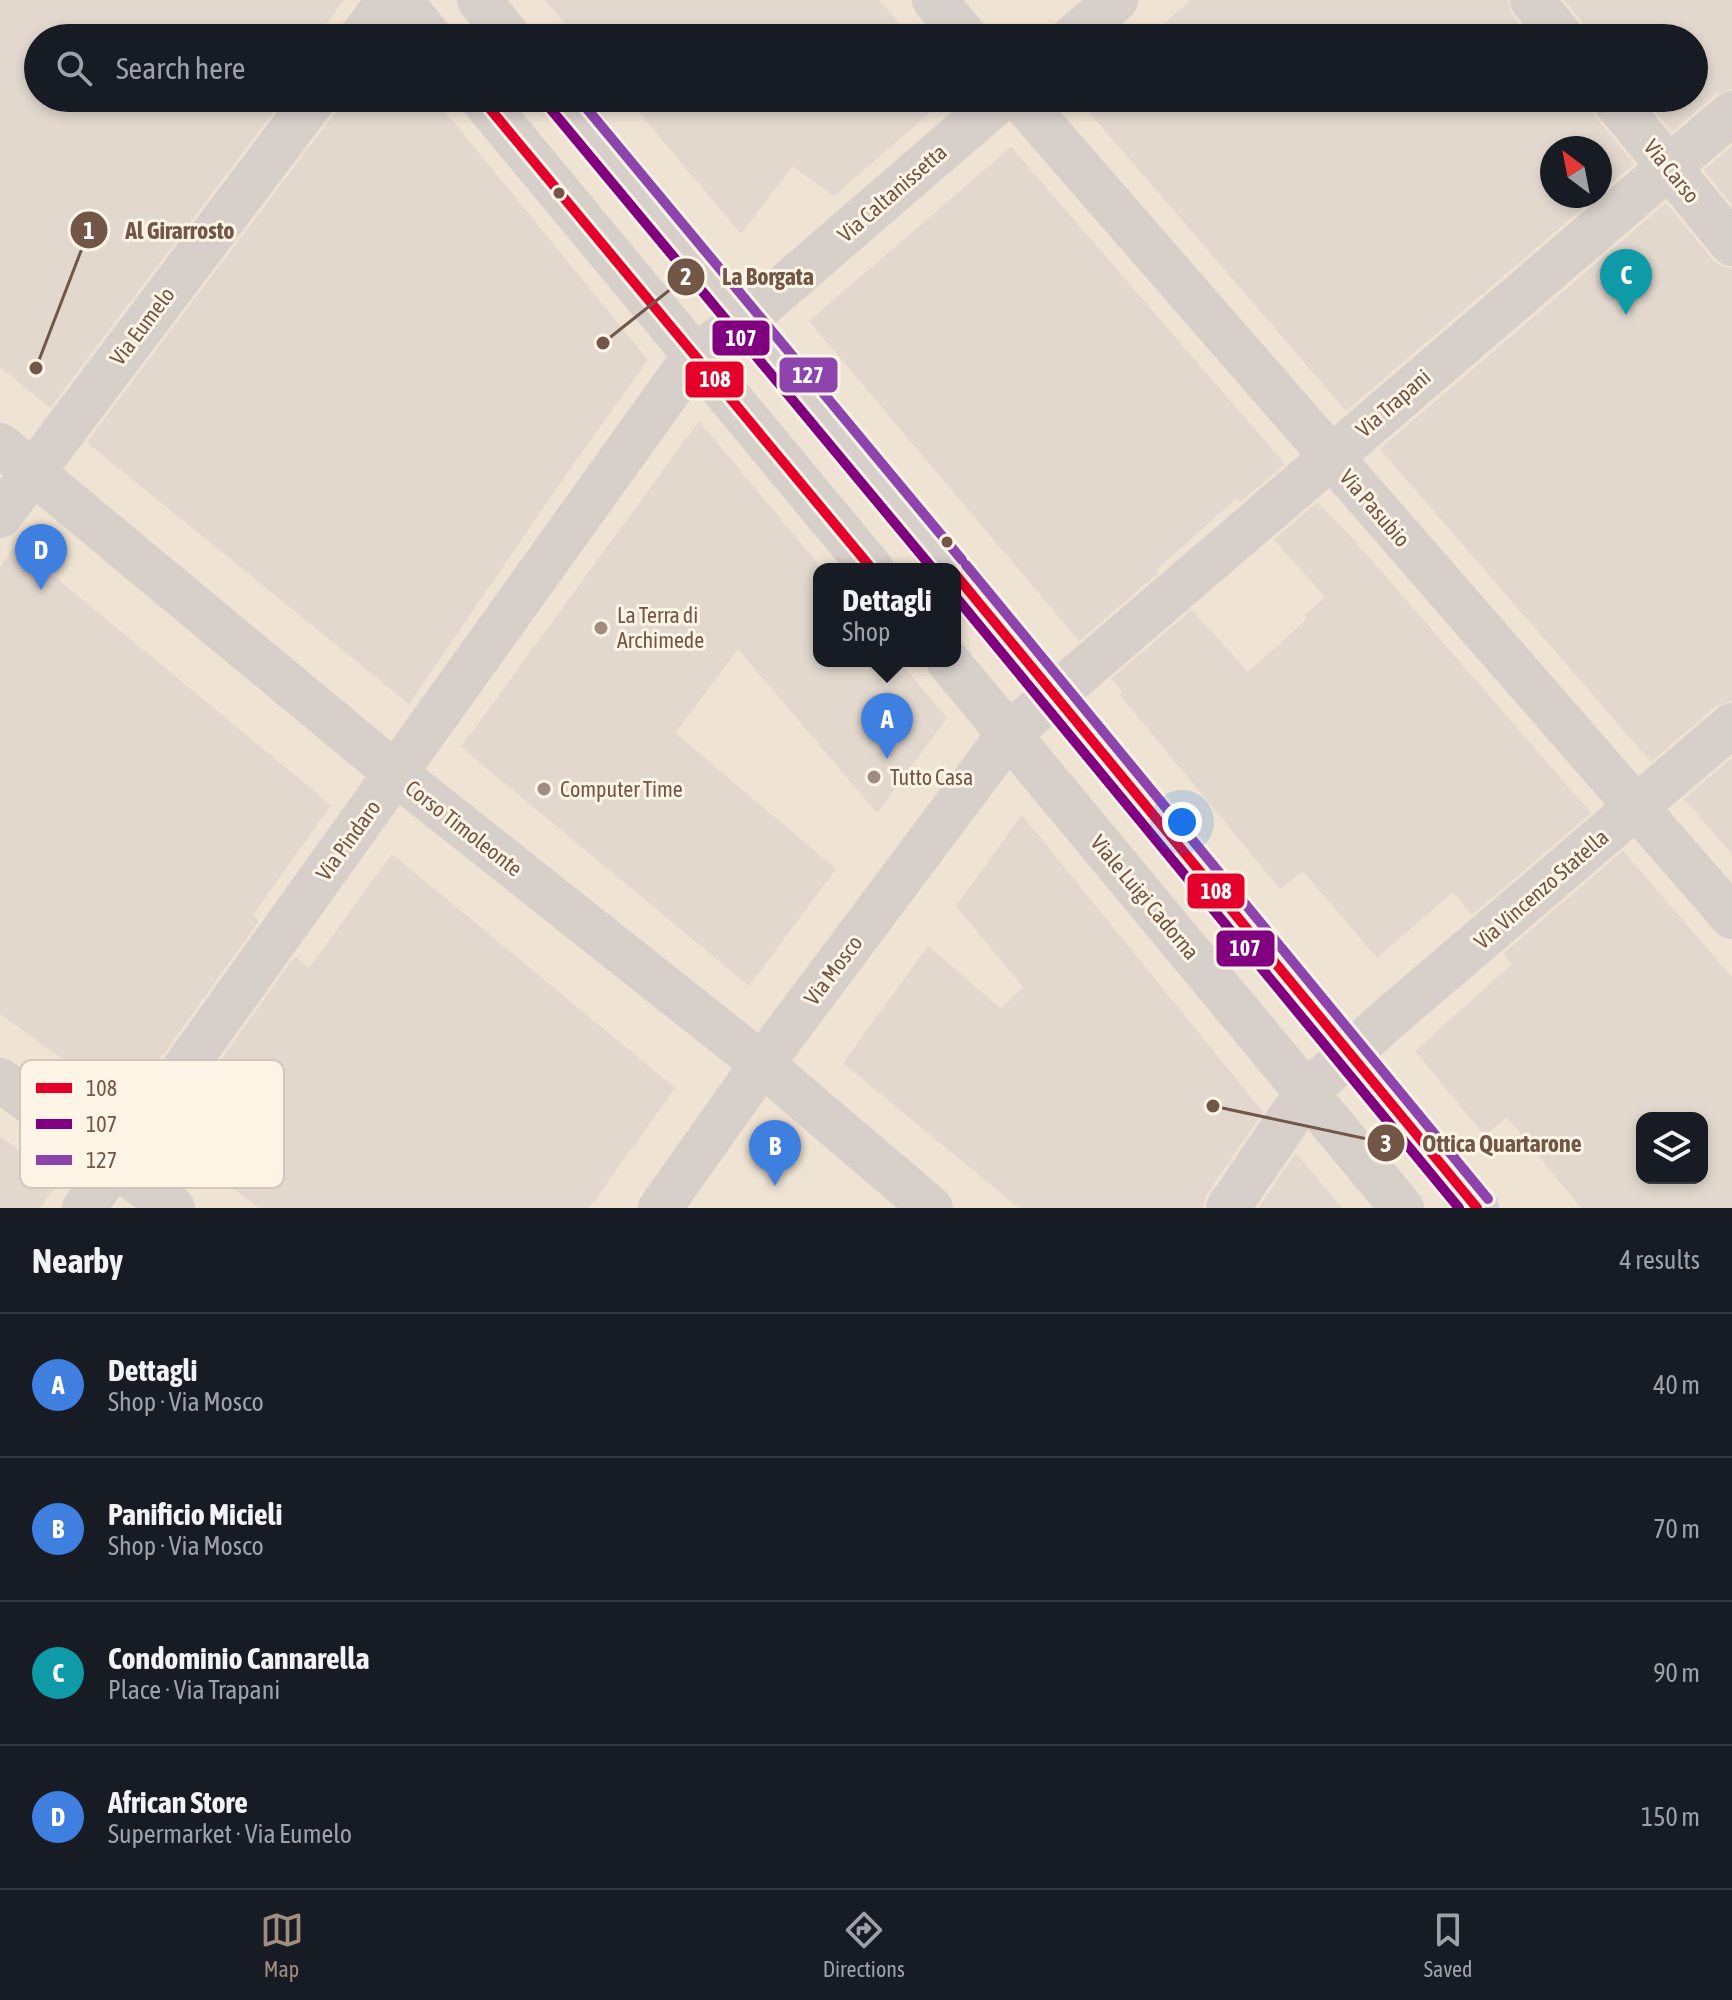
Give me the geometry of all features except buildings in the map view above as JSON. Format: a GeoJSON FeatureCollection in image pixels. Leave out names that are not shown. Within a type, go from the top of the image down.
{"type":"FeatureCollection","features":[{"type":"Feature","properties":{"kind":"street"},"geometry":{"type":"LineString","coordinates":[[371,24],[389,0]]}},
{"type":"Feature","properties":{"kind":"street"},"geometry":{"type":"LineString","coordinates":[[400,0],[420,24]]}},
{"type":"Feature","properties":{"kind":"street"},"geometry":{"type":"LineString","coordinates":[[479,0],[499,24]]}},
{"type":"Feature","properties":{"kind":"street"},"geometry":{"type":"LineString","coordinates":[[934,0],[955,24]]}},
{"type":"Feature","properties":{"kind":"street"},"geometry":{"type":"LineString","coordinates":[[1088,24],[1116,0]]}},
{"type":"Feature","properties":{"kind":"street"},"geometry":{"type":"LineString","coordinates":[[1532,0],[1552,24]]}},
{"type":"Feature","properties":{"kind":"street","name":"Via Eumelo"},"geometry":{"type":"LineString","coordinates":[[0,516],[17,458],[303,112]]}},
{"type":"Feature","properties":{"kind":"street"},"geometry":{"type":"LineString","coordinates":[[493,112],[867,563]]}},
{"type":"Feature","properties":{"kind":"street"},"geometry":{"type":"LineString","coordinates":[[572,112],[946,563]]}},
{"type":"Feature","properties":{"kind":"street","name":"Via Caltanissetta"},"geometry":{"type":"LineString","coordinates":[[695,355],[745,320],[986,112]]}},
{"type":"Feature","properties":{"kind":"street","name":"Via Pasubio"},"geometry":{"type":"LineString","coordinates":[[1031,112],[1732,917]]}},
{"type":"Feature","properties":{"kind":"street","name":"Via Carso"},"geometry":{"type":"LineString","coordinates":[[1624,112],[1732,244]]}},
{"type":"Feature","properties":{"kind":"street","name":"Via Trapani"},"geometry":{"type":"LineString","coordinates":[[1054,694],[1732,113]]}},
{"type":"Feature","properties":{"kind":"street","name":"Via Pindaro"},"geometry":{"type":"LineString","coordinates":[[190,1060],[695,355]]}},
{"type":"Feature","properties":{"kind":"street","name":"Corso Timoleonte"},"geometry":{"type":"LineString","coordinates":[[17,458],[395,773],[762,1064],[931,1208]]}},
{"type":"Feature","properties":{"kind":"street"},"geometry":{"type":"LineString","coordinates":[[961,581],[1477,1208]]}},
{"type":"Feature","properties":{"kind":"street","name":"Viale Luigi Cadorna"},"geometry":{"type":"LineString","coordinates":[[953,667],[1402,1208]]}},
{"type":"Feature","properties":{"kind":"street","name":"Via Mosco"},"geometry":{"type":"LineString","coordinates":[[660,1208],[762,1064],[1009,734],[1054,694]]}},
{"type":"Feature","properties":{"kind":"street","name":"Via Vincenzo Statella"},"geometry":{"type":"LineString","coordinates":[[1228,1208],[1307,1092],[1732,725]]}},
{"type":"Feature","properties":{"kind":"street"},"geometry":{"type":"LineString","coordinates":[[0,1080],[20,1095]]}},
{"type":"Feature","properties":{"kind":"street","name":"Via Pindaro"},"geometry":{"type":"LineString","coordinates":[[84,1208],[98,1188]]}},
{"type":"Feature","properties":{"kind":"street"},"geometry":{"type":"LineString","coordinates":[[145,1188],[173,1208]]}},
{"type":"Feature","properties":{"kind":"shaded area"},"geometry":{"type":"Polygon","coordinates":[[[0,0],[1732,0],[1732,1208],[0,1208],[0,0]]]}},
{"type":"Feature","properties":{"kind":"transit line","name":"108"},"geometry":{"type":"LineString","coordinates":[[493,112],[867,563]]}},
{"type":"Feature","properties":{"kind":"transit line","name":"107"},"geometry":{"type":"LineString","coordinates":[[553,112],[928,563]]}},
{"type":"Feature","properties":{"kind":"transit line","name":"127"},"geometry":{"type":"LineString","coordinates":[[590,112],[962,560]]}},
{"type":"Feature","properties":{"kind":"transit line","name":"127"},"geometry":{"type":"LineString","coordinates":[[966,565],[1488,1199]]}},
{"type":"Feature","properties":{"kind":"transit line","name":"108"},"geometry":{"type":"LineString","coordinates":[[961,581],[1477,1208]]}},
{"type":"Feature","properties":{"kind":"transit line","name":"107"},"geometry":{"type":"LineString","coordinates":[[961,603],[1459,1208]]}},
{"type":"Feature","properties":{"kind":"place","name":"Condominio Cannarella"},"geometry":{"type":"Point","coordinates":[1626,315]}},
{"type":"Feature","properties":{"kind":"place","name":"La Borgata"},"geometry":{"type":"Point","coordinates":[603,343]}},
{"type":"Feature","properties":{"kind":"place","name":"Al Girarrosto"},"geometry":{"type":"Point","coordinates":[36,368]}},
{"type":"Feature","properties":{"kind":"place","name":"African Store"},"geometry":{"type":"Point","coordinates":[41,590]}},
{"type":"Feature","properties":{"kind":"place","name":"La Terra di Archimede"},"geometry":{"type":"Point","coordinates":[601,628]}},
{"type":"Feature","properties":{"kind":"place","name":"Dettagli"},"geometry":{"type":"Point","coordinates":[887,759]}},
{"type":"Feature","properties":{"kind":"place","name":"Tutto Casa"},"geometry":{"type":"Point","coordinates":[874,777]}},
{"type":"Feature","properties":{"kind":"place","name":"Computer Time"},"geometry":{"type":"Point","coordinates":[544,789]}},
{"type":"Feature","properties":{"kind":"place","name":"Ottica Quartarone"},"geometry":{"type":"Point","coordinates":[1213,1106]}},
{"type":"Feature","properties":{"kind":"place","name":"Panificio Micieli"},"geometry":{"type":"Point","coordinates":[775,1186]}}]}
